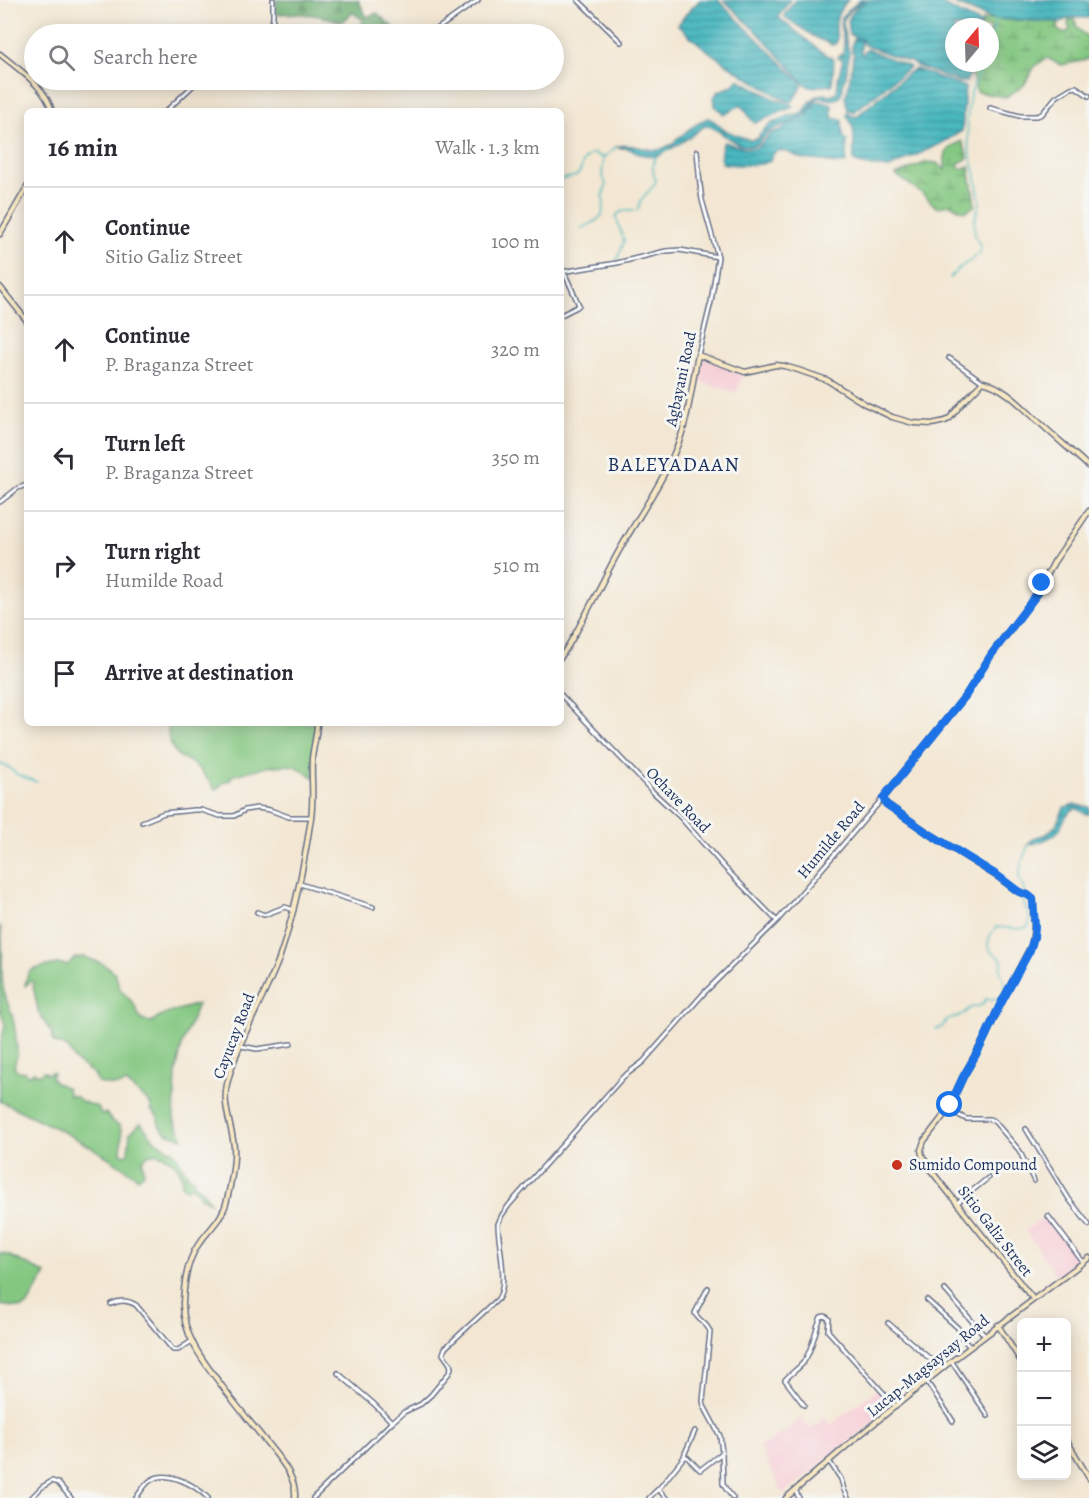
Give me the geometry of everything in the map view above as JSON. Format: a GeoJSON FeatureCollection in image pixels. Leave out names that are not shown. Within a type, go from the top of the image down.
{"type":"FeatureCollection","features":[{"type":"Feature","properties":{"kind":"street"},"geometry":{"type":"LineString","coordinates":[[272,24],[273,0]]}},
{"type":"Feature","properties":{"kind":"street"},"geometry":{"type":"LineString","coordinates":[[444,24],[478,0]]}},
{"type":"Feature","properties":{"kind":"street"},"geometry":{"type":"LineString","coordinates":[[578,0],[621,42]]}},
{"type":"Feature","properties":{"kind":"street"},"geometry":{"type":"LineString","coordinates":[[0,54],[24,75]]}},
{"type":"Feature","properties":{"kind":"street"},"geometry":{"type":"LineString","coordinates":[[990,108],[1020,116],[1037,116],[1056,98],[1071,88],[1077,88],[1089,96]]}},
{"type":"Feature","properties":{"kind":"street"},"geometry":{"type":"LineString","coordinates":[[41,90],[51,108]]}},
{"type":"Feature","properties":{"kind":"street"},"geometry":{"type":"LineString","coordinates":[[169,108],[188,90]]}},
{"type":"Feature","properties":{"kind":"street","name":"Agbayani Road"},"geometry":{"type":"LineString","coordinates":[[564,652],[652,495],[678,444],[685,422],[711,302],[718,257],[703,204],[697,151]]}},
{"type":"Feature","properties":{"kind":"street"},"geometry":{"type":"LineString","coordinates":[[0,234],[24,193]]}},
{"type":"Feature","properties":{"kind":"street"},"geometry":{"type":"LineString","coordinates":[[564,272],[674,251],[688,251],[718,257]]}},
{"type":"Feature","properties":{"kind":"street"},"geometry":{"type":"LineString","coordinates":[[564,274],[579,305],[564,314]]}},
{"type":"Feature","properties":{"kind":"street"},"geometry":{"type":"LineString","coordinates":[[0,287],[24,317]]}},
{"type":"Feature","properties":{"kind":"street"},"geometry":{"type":"LineString","coordinates":[[698,355],[745,372],[776,365],[787,366],[827,380],[865,404],[892,417],[913,423],[945,422],[983,382]]}},
{"type":"Feature","properties":{"kind":"street"},"geometry":{"type":"LineString","coordinates":[[950,358],[983,382],[991,384],[1009,396],[1089,467]]}},
{"type":"Feature","properties":{"kind":"street"},"geometry":{"type":"LineString","coordinates":[[0,502],[24,486]]}},
{"type":"Feature","properties":{"kind":"street","name":"Humilde Road"},"geometry":{"type":"LineString","coordinates":[[392,1422],[431,1395],[451,1370],[450,1364],[443,1356],[445,1348],[501,1294],[503,1281],[499,1219],[509,1205],[623,1077],[643,1062],[728,968],[777,921],[883,798],[966,695],[991,655],[1037,594],[1054,562],[1089,511]]}},
{"type":"Feature","properties":{"kind":"street","name":"Ochave Road"},"geometry":{"type":"LineString","coordinates":[[564,698],[777,921]]}},
{"type":"Feature","properties":{"kind":"street","name":"Cayucay Road"},"geometry":{"type":"LineString","coordinates":[[295,1498],[294,1487],[288,1473],[210,1371],[192,1341],[183,1313],[183,1303],[186,1276],[197,1246],[220,1219],[227,1198],[234,1154],[225,1096],[229,1078],[278,960],[300,884],[311,817],[312,758],[317,726]]}},
{"type":"Feature","properties":{"kind":"street","name":"Sitio Galiz Street"},"geometry":{"type":"LineString","coordinates":[[883,798],[886,804],[911,821],[1023,894],[1032,897],[1035,927],[1032,944],[948,1110],[927,1136],[921,1150],[929,1168],[1033,1299]]}},
{"type":"Feature","properties":{"kind":"street"},"geometry":{"type":"LineString","coordinates":[[142,822],[164,813],[194,810],[220,816],[234,816],[245,810],[257,808],[289,817],[311,817]]}},
{"type":"Feature","properties":{"kind":"street"},"geometry":{"type":"LineString","coordinates":[[300,884],[373,907]]}},
{"type":"Feature","properties":{"kind":"street"},"geometry":{"type":"LineString","coordinates":[[257,912],[264,915],[285,908],[294,909]]}},
{"type":"Feature","properties":{"kind":"street"},"geometry":{"type":"LineString","coordinates":[[241,1046],[261,1049],[291,1044]]}},
{"type":"Feature","properties":{"kind":"street"},"geometry":{"type":"LineString","coordinates":[[948,1110],[966,1119],[994,1121],[1019,1150],[1034,1181]]}},
{"type":"Feature","properties":{"kind":"street"},"geometry":{"type":"LineString","coordinates":[[1026,1129],[1069,1199],[1089,1225]]}},
{"type":"Feature","properties":{"kind":"street"},"geometry":{"type":"LineString","coordinates":[[957,1203],[988,1178]]}},
{"type":"Feature","properties":{"kind":"street"},"geometry":{"type":"LineString","coordinates":[[1048,1216],[1083,1262]]}},
{"type":"Feature","properties":{"kind":"street","name":"Lucap-Magsaysay Road"},"geometry":{"type":"LineString","coordinates":[[786,1498],[942,1369],[1089,1258]]}},
{"type":"Feature","properties":{"kind":"street"},"geometry":{"type":"LineString","coordinates":[[708,1288],[695,1313],[708,1326],[710,1332],[703,1401],[720,1436],[723,1484],[733,1498]]}},
{"type":"Feature","properties":{"kind":"street"},"geometry":{"type":"LineString","coordinates":[[945,1290],[986,1335]]}},
{"type":"Feature","properties":{"kind":"street"},"geometry":{"type":"LineString","coordinates":[[927,1300],[958,1328],[960,1336],[970,1347]]}},
{"type":"Feature","properties":{"kind":"street"},"geometry":{"type":"LineString","coordinates":[[111,1304],[124,1301],[136,1305],[173,1350],[178,1350],[192,1341]]}},
{"type":"Feature","properties":{"kind":"street"},"geometry":{"type":"LineString","coordinates":[[804,1405],[785,1380],[802,1364],[812,1348],[816,1327],[821,1317],[825,1316],[829,1319],[828,1331],[896,1407]]}},
{"type":"Feature","properties":{"kind":"street"},"geometry":{"type":"LineString","coordinates":[[888,1323],[942,1369]]}},
{"type":"Feature","properties":{"kind":"street"},"geometry":{"type":"LineString","coordinates":[[998,1325],[1017,1355]]}},
{"type":"Feature","properties":{"kind":"street"},"geometry":{"type":"LineString","coordinates":[[951,1362],[988,1416]]}},
{"type":"Feature","properties":{"kind":"street"},"geometry":{"type":"LineString","coordinates":[[313,1498],[392,1422],[338,1373]]}},
{"type":"Feature","properties":{"kind":"street"},"geometry":{"type":"LineString","coordinates":[[927,1382],[953,1421]]}},
{"type":"Feature","properties":{"kind":"street"},"geometry":{"type":"LineString","coordinates":[[649,1498],[684,1457],[696,1431]]}},
{"type":"Feature","properties":{"kind":"street"},"geometry":{"type":"LineString","coordinates":[[1071,1447],[1089,1478]]}},
{"type":"Feature","properties":{"kind":"street"},"geometry":{"type":"LineString","coordinates":[[684,1457],[700,1470],[722,1453]]}},
{"type":"Feature","properties":{"kind":"street"},"geometry":{"type":"LineString","coordinates":[[829,1461],[841,1479],[848,1498]]}},
{"type":"Feature","properties":{"kind":"street"},"geometry":{"type":"LineString","coordinates":[[136,1498],[153,1478],[163,1477],[182,1480],[208,1498]]}},
{"type":"Feature","properties":{"kind":"street"},"geometry":{"type":"LineString","coordinates":[[31,1498],[52,1481],[58,1483],[71,1498]]}},
{"type":"Feature","properties":{"kind":"street"},"geometry":{"type":"LineString","coordinates":[[658,1489],[666,1498]]}},
{"type":"Feature","properties":{"kind":"street"},"geometry":{"type":"LineString","coordinates":[[795,1490],[799,1498]]}},
{"type":"Feature","properties":{"kind":"shaded area"},"geometry":{"type":"Polygon","coordinates":[[[700,356],[743,373],[737,393],[695,380],[700,356]]]}},
{"type":"Feature","properties":{"kind":"shaded area"},"geometry":{"type":"Polygon","coordinates":[[[1048,1216],[1081,1260],[1057,1277],[1025,1230],[1048,1216]]]}},
{"type":"Feature","properties":{"kind":"shaded area"},"geometry":{"type":"Polygon","coordinates":[[[878,1389],[894,1406],[783,1494],[759,1447],[784,1432],[801,1418],[811,1429],[824,1418],[831,1424],[878,1389]]]}},
{"type":"Feature","properties":{"kind":"green space"},"geometry":{"type":"Polygon","coordinates":[[[276,0],[358,0],[367,17],[377,13],[390,24],[361,24],[364,21],[353,13],[342,22],[326,17],[276,14],[276,0]]]}},
{"type":"Feature","properties":{"kind":"green space"},"geometry":{"type":"Polygon","coordinates":[[[999,19],[1060,22],[1057,29],[1062,33],[1068,32],[1069,20],[1075,19],[1077,28],[1089,38],[1089,58],[1061,65],[1047,58],[1035,66],[1024,85],[1006,97],[977,92],[971,72],[999,72],[999,19]]]}},
{"type":"Feature","properties":{"kind":"green space"},"geometry":{"type":"Polygon","coordinates":[[[962,141],[968,158],[958,164],[961,169],[969,166],[975,205],[968,210],[962,210],[950,204],[937,208],[923,194],[896,175],[927,162],[937,163],[945,170],[947,151],[962,141]]]}},
{"type":"Feature","properties":{"kind":"green space"},"geometry":{"type":"Polygon","coordinates":[[[168,726],[317,726],[313,756],[314,778],[296,767],[287,765],[262,768],[231,776],[231,780],[224,782],[216,790],[197,768],[177,755],[172,748],[168,726]]]}},
{"type":"Feature","properties":{"kind":"green space"},"geometry":{"type":"Polygon","coordinates":[[[0,925],[4,990],[16,1032],[17,1053],[14,1067],[28,1076],[34,1072],[38,1075],[44,1071],[47,1074],[52,1072],[51,1077],[54,1082],[67,1088],[68,1095],[98,1107],[101,1114],[106,1113],[120,1126],[121,1153],[125,1155],[128,1153],[130,1133],[141,1123],[158,1143],[174,1151],[189,1177],[194,1180],[194,1184],[202,1190],[210,1202],[200,1197],[190,1186],[187,1189],[182,1186],[178,1168],[165,1157],[150,1154],[146,1157],[142,1161],[144,1173],[138,1178],[89,1146],[0,1101],[0,1047],[5,1025],[0,1009],[0,925]]]}},
{"type":"Feature","properties":{"kind":"green space"},"geometry":{"type":"Polygon","coordinates":[[[85,957],[103,964],[115,973],[120,989],[134,1004],[141,1020],[151,1022],[168,1013],[198,1004],[182,1044],[176,1073],[174,1119],[183,1138],[162,1129],[158,1117],[151,1110],[151,1105],[127,1083],[116,1085],[98,1083],[94,1074],[74,1060],[68,1048],[53,1042],[52,1033],[39,1014],[34,983],[31,981],[25,986],[27,976],[34,969],[55,964],[67,965],[75,958],[85,957]]]}},
{"type":"Feature","properties":{"kind":"green space"},"geometry":{"type":"Polygon","coordinates":[[[0,1253],[46,1274],[27,1306],[21,1308],[0,1305],[0,1253]]]}},
{"type":"Feature","properties":{"kind":"water"},"geometry":{"type":"Polygon","coordinates":[[[700,0],[718,0],[801,82],[803,85],[792,102],[730,66],[704,48],[678,25],[700,0]]]}},
{"type":"Feature","properties":{"kind":"water"},"geometry":{"type":"Polygon","coordinates":[[[724,0],[790,0],[778,17],[832,58],[834,61],[832,85],[810,87],[805,84],[724,0]]]}},
{"type":"Feature","properties":{"kind":"water"},"geometry":{"type":"Polygon","coordinates":[[[795,0],[848,0],[840,10],[837,19],[835,44],[832,45],[813,36],[784,16],[795,0]]]}},
{"type":"Feature","properties":{"kind":"water"},"geometry":{"type":"Polygon","coordinates":[[[860,0],[864,0],[843,20],[849,52],[840,97],[816,99],[804,116],[770,131],[753,146],[740,145],[707,126],[656,157],[616,147],[626,145],[651,150],[661,149],[674,144],[676,139],[707,118],[725,130],[754,140],[760,138],[759,135],[770,124],[803,113],[815,98],[837,92],[843,59],[838,58],[843,54],[844,45],[841,17],[860,0]]]}},
{"type":"Feature","properties":{"kind":"water"},"geometry":{"type":"Polygon","coordinates":[[[867,0],[933,0],[971,18],[945,18],[945,72],[971,72],[966,82],[959,82],[864,45],[862,39],[851,35],[848,29],[849,19],[853,12],[867,0]]]}},
{"type":"Feature","properties":{"kind":"water"},"geometry":{"type":"Polygon","coordinates":[[[945,0],[1089,0],[1089,18],[1073,17],[1060,22],[990,18],[945,0]]]}},
{"type":"Feature","properties":{"kind":"water"},"geometry":{"type":"Polygon","coordinates":[[[854,38],[861,40],[861,54],[867,49],[910,67],[854,112],[848,110],[845,97],[854,52],[852,52],[852,44],[854,38]]]}},
{"type":"Feature","properties":{"kind":"water"},"geometry":{"type":"Polygon","coordinates":[[[916,69],[965,87],[962,131],[889,168],[863,165],[854,161],[854,132],[847,114],[857,116],[908,73],[916,69]]]}},
{"type":"Feature","properties":{"kind":"water"},"geometry":{"type":"Polygon","coordinates":[[[738,79],[793,107],[755,123],[741,106],[724,114],[715,106],[714,97],[719,91],[732,86],[738,79]]]}},
{"type":"Feature","properties":{"kind":"water"},"geometry":{"type":"Polygon","coordinates":[[[818,101],[832,105],[832,118],[842,120],[843,136],[847,141],[846,162],[837,164],[800,158],[781,151],[774,153],[765,163],[739,165],[722,163],[721,152],[724,142],[747,149],[756,148],[771,133],[806,117],[818,101]]]}},
{"type":"Feature","properties":{"kind":"water"},"geometry":{"type":"Polygon","coordinates":[[[1074,804],[1089,807],[1089,814],[1076,808],[1068,813],[1055,834],[1046,840],[1028,845],[1034,838],[1047,834],[1056,825],[1064,808],[1074,804]]]}},
{"type":"Feature","properties":{"kind":"waterway"},"geometry":{"type":"LineString","coordinates":[[950,278],[980,253],[974,222],[980,203],[969,150],[967,120],[970,95],[979,72]]}},
{"type":"Feature","properties":{"kind":"waterway"},"geometry":{"type":"LineString","coordinates":[[564,178],[578,174],[583,162],[589,156],[594,153],[602,158],[616,147]]}},
{"type":"Feature","properties":{"kind":"waterway"},"geometry":{"type":"LineString","coordinates":[[617,261],[624,241],[616,217],[623,211],[638,210],[640,201],[655,184],[653,168],[655,156]]}},
{"type":"Feature","properties":{"kind":"waterway"},"geometry":{"type":"LineString","coordinates":[[581,229],[602,215],[606,185],[602,173],[604,159]]}},
{"type":"Feature","properties":{"kind":"waterway"},"geometry":{"type":"LineString","coordinates":[[0,764],[10,768],[16,774],[37,782]]}},
{"type":"Feature","properties":{"kind":"waterway"},"geometry":{"type":"LineString","coordinates":[[1006,989],[1000,969],[1002,960],[990,950],[988,941],[996,927],[1019,929],[1028,927],[1030,918],[1024,904],[1024,890],[1019,876],[1029,845]]}},
{"type":"Feature","properties":{"kind":"waterway"},"geometry":{"type":"LineString","coordinates":[[936,1029],[941,1028],[947,1019],[957,1017],[970,1008],[982,1005],[986,999],[1004,996]]}},
{"type":"Feature","properties":{"kind":"place","name":"Sumido Compound"},"geometry":{"type":"Point","coordinates":[897,1165]}},
{"type":"Feature","properties":{"kind":"district","name":"BALEYADAAN"},"geometry":{"type":"Point","coordinates":[674,464]}},
{"type":"Feature","properties":{"kind":"route"},"geometry":{"type":"LineString","coordinates":[[950,1105],[1030,950],[1035,927],[1033,899],[928,833],[886,804],[883,798],[966,695],[991,655],[1037,594],[1042,583]]}}]}
